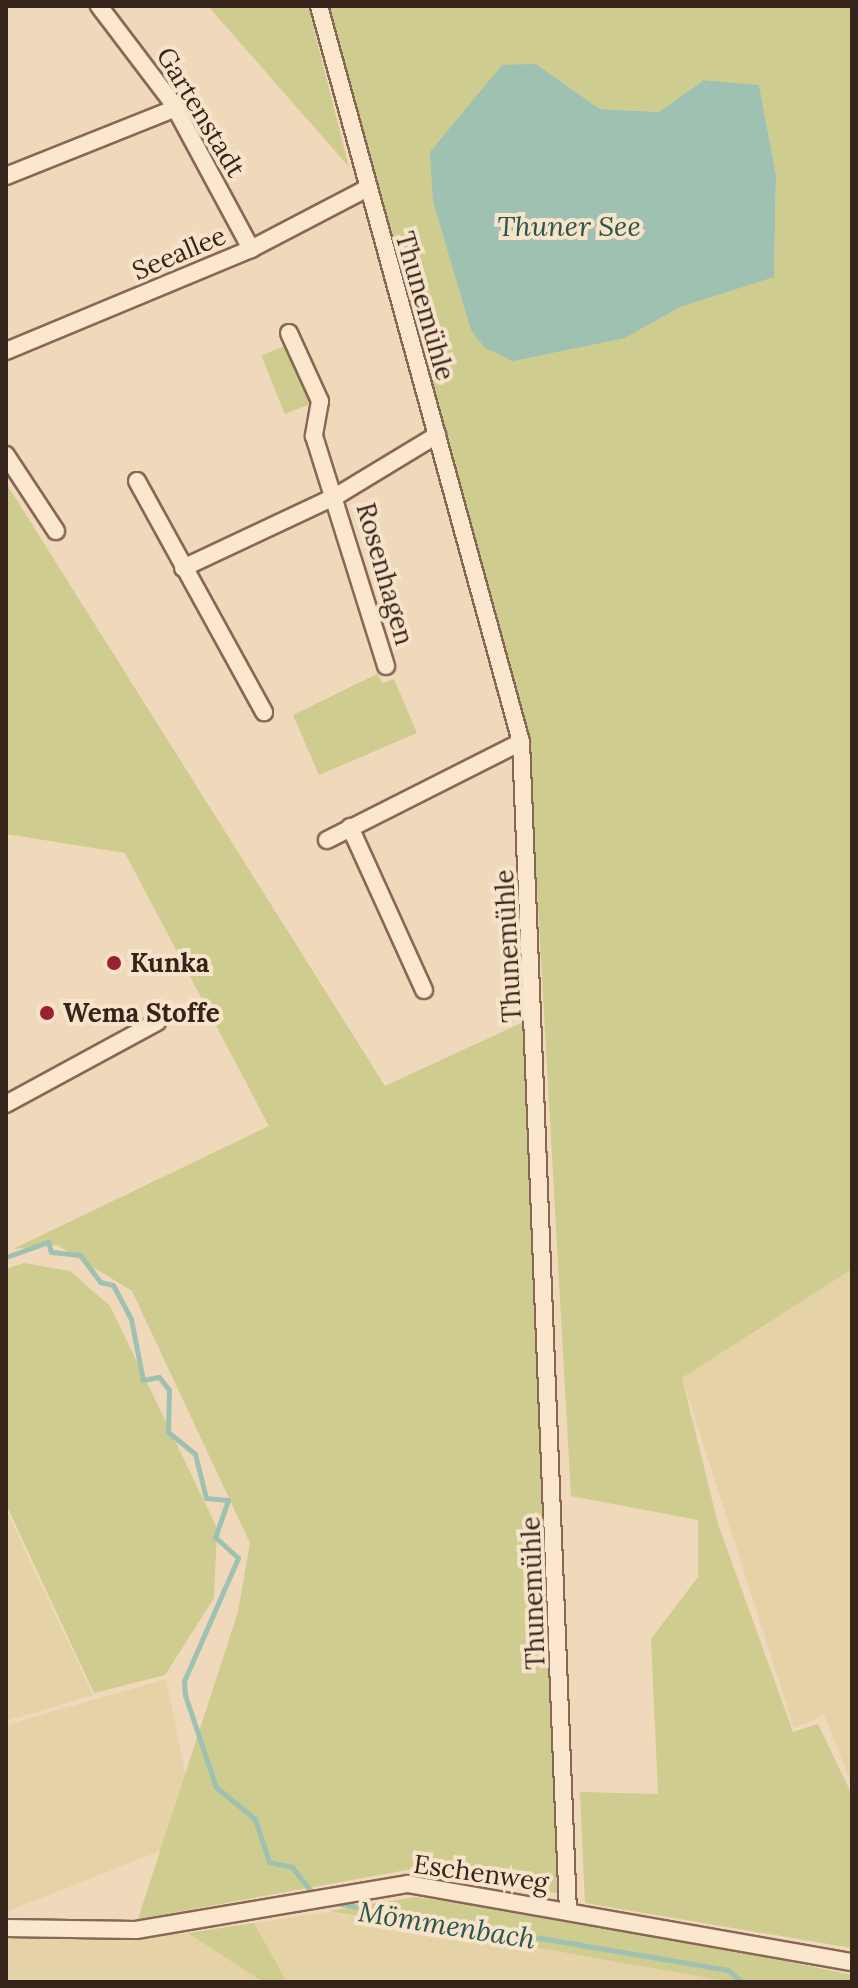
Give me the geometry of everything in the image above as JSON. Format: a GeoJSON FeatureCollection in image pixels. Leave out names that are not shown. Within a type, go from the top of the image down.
{"type":"FeatureCollection","features":[{"type":"Feature","properties":{"kind":"street","name":"Gartenstadt"},"geometry":{"type":"LineString","coordinates":[[99,6],[176,108],[251,249]]}},
{"type":"Feature","properties":{"kind":"street","name":"Thunemühle"},"geometry":{"type":"LineString","coordinates":[[319,6],[366,189],[521,742],[568,1910]]}},
{"type":"Feature","properties":{"kind":"street"},"geometry":{"type":"LineString","coordinates":[[6,176],[176,108]]}},
{"type":"Feature","properties":{"kind":"street","name":"Seeallee"},"geometry":{"type":"LineString","coordinates":[[6,351],[251,249],[366,189]]}},
{"type":"Feature","properties":{"kind":"street"},"geometry":{"type":"LineString","coordinates":[[289,333],[320,401],[314,436],[338,495]]}},
{"type":"Feature","properties":{"kind":"street","name":"Rosenhagen"},"geometry":{"type":"LineString","coordinates":[[183,568],[338,495],[437,435]]}},
{"type":"Feature","properties":{"kind":"street"},"geometry":{"type":"LineString","coordinates":[[6,455],[56,531]]}},
{"type":"Feature","properties":{"kind":"street"},"geometry":{"type":"LineString","coordinates":[[137,481],[264,712]]}},
{"type":"Feature","properties":{"kind":"street","name":"Rosenhagen"},"geometry":{"type":"LineString","coordinates":[[338,495],[386,666]]}},
{"type":"Feature","properties":{"kind":"street"},"geometry":{"type":"LineString","coordinates":[[327,840],[521,742]]}},
{"type":"Feature","properties":{"kind":"street"},"geometry":{"type":"LineString","coordinates":[[350,827],[424,990]]}},
{"type":"Feature","properties":{"kind":"street"},"geometry":{"type":"LineString","coordinates":[[6,1104],[157,1022]]}},
{"type":"Feature","properties":{"kind":"street","name":"Eschenweg"},"geometry":{"type":"LineString","coordinates":[[6,1928],[136,1930],[314,1903],[345,1894],[408,1884],[852,1962]]}},
{"type":"Feature","properties":{"kind":"shaded area"},"geometry":{"type":"Polygon","coordinates":[[[208,6],[308,6],[349,167],[208,6]]]}},
{"type":"Feature","properties":{"kind":"shaded area"},"geometry":{"type":"Polygon","coordinates":[[[325,6],[852,6],[852,1269],[682,1378],[718,1524],[793,1732],[818,1724],[852,1795],[852,1948],[585,1903],[580,1792],[658,1794],[651,1639],[698,1577],[698,1520],[571,1496],[529,744],[325,6]],[[536,64],[625,338],[680,307],[774,276],[776,175],[759,85],[704,80],[659,112],[600,109],[536,64]]]}},
{"type":"Feature","properties":{"kind":"shaded area"},"geometry":{"type":"Polygon","coordinates":[[[290,344],[314,402],[285,414],[261,356],[290,344]]]}},
{"type":"Feature","properties":{"kind":"shaded area"},"geometry":{"type":"Polygon","coordinates":[[[6,483],[385,1086],[528,1020],[562,1894],[412,1869],[138,1919],[238,1612],[250,1543],[132,1291],[57,1245],[13,1249],[269,1126],[125,853],[6,834],[6,483]]]}},
{"type":"Feature","properties":{"kind":"shaded area"},"geometry":{"type":"Polygon","coordinates":[[[377,674],[383,683],[394,679],[417,733],[319,775],[293,715],[377,674]]]}},
{"type":"Feature","properties":{"kind":"shaded area"},"geometry":{"type":"Polygon","coordinates":[[[24,1263],[70,1271],[110,1306],[217,1528],[214,1598],[165,1675],[94,1693],[6,1504],[6,1269],[24,1263]]]}},
{"type":"Feature","properties":{"kind":"shaded area"},"geometry":{"type":"Polygon","coordinates":[[[852,1269],[852,1785],[824,1715],[794,1728],[682,1378],[852,1269]]]}},
{"type":"Feature","properties":{"kind":"shaded area"},"geometry":{"type":"Polygon","coordinates":[[[6,1510],[93,1695],[6,1721],[6,1510]]]}},
{"type":"Feature","properties":{"kind":"shaded area"},"geometry":{"type":"Polygon","coordinates":[[[166,1679],[198,1836],[6,1912],[6,1725],[166,1679]]]}},
{"type":"Feature","properties":{"kind":"shaded area"},"geometry":{"type":"Polygon","coordinates":[[[415,1897],[608,1924],[852,1975],[852,1982],[732,1982],[329,1911],[415,1897]]]}},
{"type":"Feature","properties":{"kind":"shaded area"},"geometry":{"type":"Polygon","coordinates":[[[329,1912],[728,1978],[729,1982],[280,1982],[286,1979],[254,1923],[329,1912]]]}},
{"type":"Feature","properties":{"kind":"shaded area"},"geometry":{"type":"Polygon","coordinates":[[[254,1923],[286,1980],[263,1982],[188,1933],[254,1923]]]}},
{"type":"Feature","properties":{"kind":"shaded area"},"geometry":{"type":"Polygon","coordinates":[[[188,1933],[263,1982],[6,1982],[6,1937],[188,1933]]]}},
{"type":"Feature","properties":{"kind":"water","name":"Thuner See"},"geometry":{"type":"Polygon","coordinates":[[[536,64],[600,109],[659,112],[704,80],[759,85],[776,175],[774,277],[680,307],[625,338],[513,361],[485,348],[471,330],[433,201],[430,152],[502,65],[536,64]]]}},
{"type":"Feature","properties":{"kind":"waterway","name":"Mömmenbach"},"geometry":{"type":"LineString","coordinates":[[6,1257],[48,1242],[51,1252],[80,1255],[100,1282],[113,1285],[131,1319],[143,1380],[159,1377],[169,1390],[168,1432],[195,1454],[206,1498],[228,1500],[215,1537],[238,1558],[184,1681],[185,1695],[216,1787],[255,1819],[269,1862],[292,1867],[314,1895]]}},
{"type":"Feature","properties":{"kind":"waterway","name":"Mömmenbach"},"geometry":{"type":"LineString","coordinates":[[330,1902],[728,1970],[742,1982]]}},
{"type":"Feature","properties":{"kind":"place","name":"Kunka"},"geometry":{"type":"Point","coordinates":[114,963]}},
{"type":"Feature","properties":{"kind":"place","name":"Wema Stoffe"},"geometry":{"type":"Point","coordinates":[47,1013]}}]}
